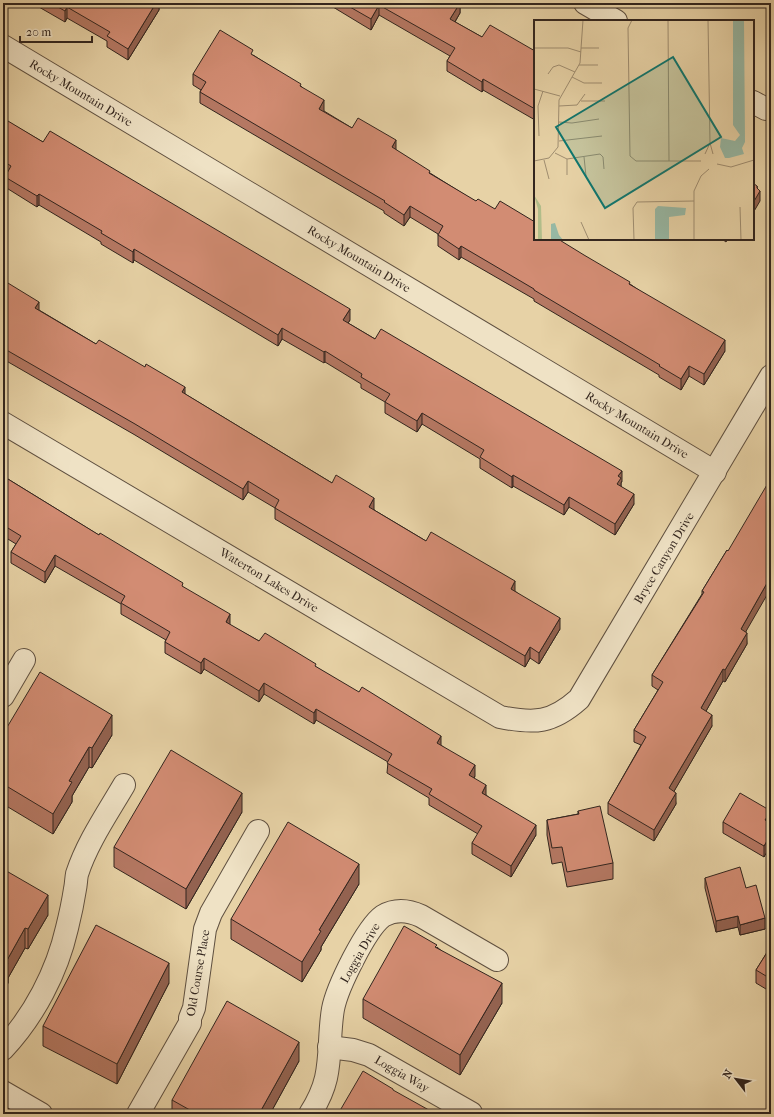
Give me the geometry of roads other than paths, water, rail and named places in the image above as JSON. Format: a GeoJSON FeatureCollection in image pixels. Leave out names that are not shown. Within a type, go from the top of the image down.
{"type":"FeatureCollection","features":[{"type":"Feature","properties":{"kind":"street"},"geometry":{"type":"LineString","coordinates":[[585,3],[614,20]]}},
{"type":"Feature","properties":{"kind":"street","name":"Rocky Mountain Drive"},"geometry":{"type":"LineString","coordinates":[[3,46],[715,472]]}},
{"type":"Feature","properties":{"kind":"street","name":"Bryce Canyon Drive"},"geometry":{"type":"LineString","coordinates":[[539,721],[553,717],[579,699],[771,376]]}},
{"type":"Feature","properties":{"kind":"street","name":"Waterton Lakes Drive"},"geometry":{"type":"LineString","coordinates":[[3,423],[500,717],[518,721],[539,721]]}},
{"type":"Feature","properties":{"kind":"street"},"geometry":{"type":"LineString","coordinates":[[3,696],[24,660]]}},
{"type":"Feature","properties":{"kind":"street"},"geometry":{"type":"LineString","coordinates":[[3,1049],[24,1024],[51,975],[66,935],[75,893],[76,876],[85,851],[124,785]]}},
{"type":"Feature","properties":{"kind":"street","name":"Old Course Place"},"geometry":{"type":"LineString","coordinates":[[138,1114],[190,1023],[194,1008],[205,929],[211,913],[258,832]]}},
{"type":"Feature","properties":{"kind":"street","name":"Loggia Drive"},"geometry":{"type":"LineString","coordinates":[[310,1114],[319,1099],[326,1080],[333,1010],[341,985],[352,961],[374,924],[383,916],[397,911],[411,912],[421,916],[497,960]]}},
{"type":"Feature","properties":{"kind":"street","name":"Loggia Way"},"geometry":{"type":"LineString","coordinates":[[329,1047],[353,1050],[369,1055],[471,1113]]}},
{"type":"Feature","properties":{"kind":"street"},"geometry":{"type":"LineString","coordinates":[[3,1092],[41,1114]]}}]}
